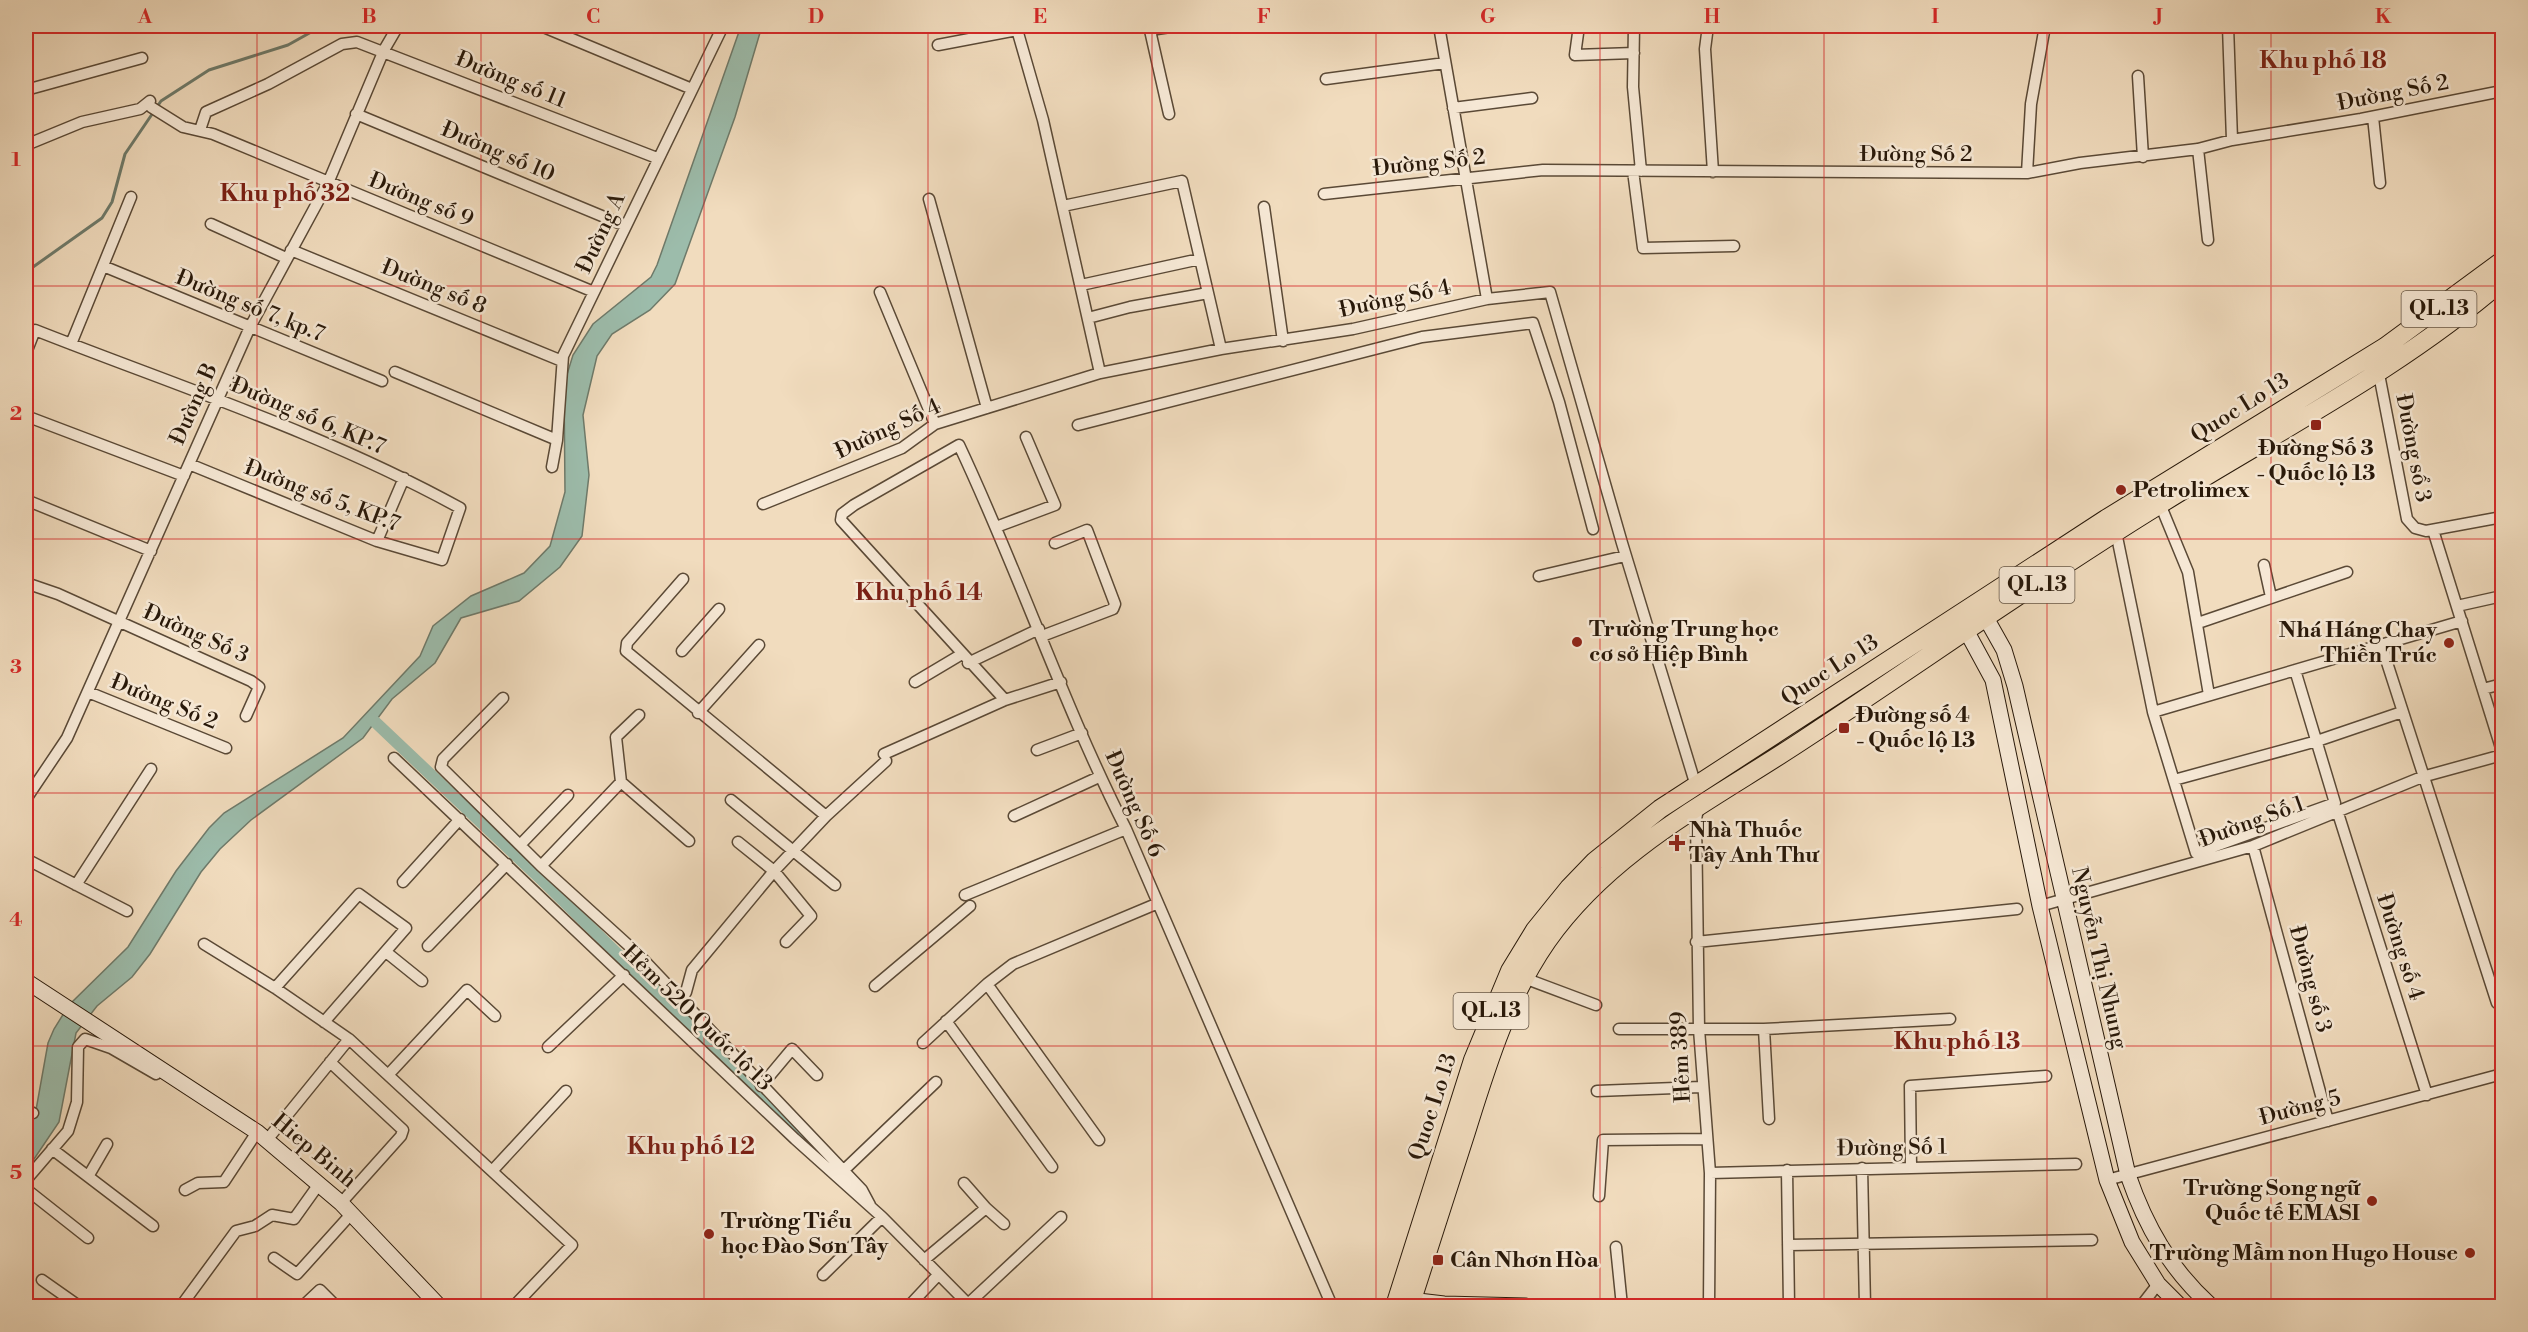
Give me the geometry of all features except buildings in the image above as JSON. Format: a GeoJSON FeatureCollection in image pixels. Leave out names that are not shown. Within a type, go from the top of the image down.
{"type":"FeatureCollection","features":[{"type":"Feature","properties":{"kind":"highway","name":"Quoc Lo 13"},"geometry":{"type":"LineString","coordinates":[[1982,611],[2106,519],[2374,355],[2502,261]]}},
{"type":"Feature","properties":{"kind":"highway","name":"Quoc Lo 13"},"geometry":{"type":"LineString","coordinates":[[1404,1303],[1473,1060],[1510,971],[1535,930],[1595,861],[1660,808],[1982,611],[2379,373],[2458,318],[2502,281]]}},
{"type":"Feature","properties":{"kind":"highway","name":"Quoc Lo 13"},"geometry":{"type":"LineString","coordinates":[[1404,1303],[1501,1027],[1524,978],[1562,921],[1604,874],[1699,805],[1766,765],[1962,624]]}},
{"type":"Feature","properties":{"kind":"highway"},"geometry":{"type":"LineString","coordinates":[[1696,786],[1699,805]]}},
{"type":"Feature","properties":{"kind":"street","name":"Đường B"},"geometry":{"type":"LineString","coordinates":[[26,799],[68,738],[250,327],[328,183],[384,50],[398,26]]}},
{"type":"Feature","properties":{"kind":"street"},"geometry":{"type":"LineString","coordinates":[[541,26],[692,89]]}},
{"type":"Feature","properties":{"kind":"street","name":"Đường A"},"geometry":{"type":"LineString","coordinates":[[552,467],[557,440],[562,361],[657,158],[723,26]]}},
{"type":"Feature","properties":{"kind":"street"},"geometry":{"type":"LineString","coordinates":[[1169,114],[1150,28],[1177,26]]}},
{"type":"Feature","properties":{"kind":"street"},"geometry":{"type":"LineString","coordinates":[[1439,26],[1487,299]]}},
{"type":"Feature","properties":{"kind":"street"},"geometry":{"type":"LineString","coordinates":[[1579,26],[1575,55],[1634,53]]}},
{"type":"Feature","properties":{"kind":"street"},"geometry":{"type":"LineString","coordinates":[[1634,26],[1633,87],[1643,248],[1734,246]]}},
{"type":"Feature","properties":{"kind":"street"},"geometry":{"type":"LineString","coordinates":[[1708,26],[1705,48],[1713,172]]}},
{"type":"Feature","properties":{"kind":"street"},"geometry":{"type":"LineString","coordinates":[[2027,173],[2031,104],[2045,26]]}},
{"type":"Feature","properties":{"kind":"street"},"geometry":{"type":"LineString","coordinates":[[2229,26],[2232,140]]}},
{"type":"Feature","properties":{"kind":"street"},"geometry":{"type":"LineString","coordinates":[[938,45],[1017,28],[1063,206],[1100,373]]}},
{"type":"Feature","properties":{"kind":"street","name":"Đường số 11"},"geometry":{"type":"LineString","coordinates":[[200,130],[206,112],[268,84],[342,44],[357,42],[384,50],[657,158]]}},
{"type":"Feature","properties":{"kind":"street"},"geometry":{"type":"LineString","coordinates":[[26,90],[142,58]]}},
{"type":"Feature","properties":{"kind":"street"},"geometry":{"type":"LineString","coordinates":[[1326,79],[1446,63]]}},
{"type":"Feature","properties":{"kind":"street"},"geometry":{"type":"LineString","coordinates":[[2138,76],[2143,157]]}},
{"type":"Feature","properties":{"kind":"street","name":"Đường Số 2"},"geometry":{"type":"LineString","coordinates":[[1324,194],[1543,170],[2027,173],[2080,163],[2198,149],[2232,140],[2373,117],[2502,91]]}},
{"type":"Feature","properties":{"kind":"street"},"geometry":{"type":"LineString","coordinates":[[1454,108],[1532,98]]}},
{"type":"Feature","properties":{"kind":"street","name":"Đường số 9"},"geometry":{"type":"LineString","coordinates":[[26,145],[82,122],[140,109],[151,104],[183,127],[200,130],[594,292]]}},
{"type":"Feature","properties":{"kind":"street","name":"Đường số 10"},"geometry":{"type":"LineString","coordinates":[[356,114],[626,226]]}},
{"type":"Feature","properties":{"kind":"street"},"geometry":{"type":"LineString","coordinates":[[2373,117],[2380,183]]}},
{"type":"Feature","properties":{"kind":"street"},"geometry":{"type":"LineString","coordinates":[[2198,149],[2208,240]]}},
{"type":"Feature","properties":{"kind":"street"},"geometry":{"type":"LineString","coordinates":[[1063,206],[1182,181],[1221,349]]}},
{"type":"Feature","properties":{"kind":"street"},"geometry":{"type":"LineString","coordinates":[[71,344],[131,197]]}},
{"type":"Feature","properties":{"kind":"street"},"geometry":{"type":"LineString","coordinates":[[929,199],[987,408]]}},
{"type":"Feature","properties":{"kind":"street"},"geometry":{"type":"LineString","coordinates":[[1264,207],[1283,341]]}},
{"type":"Feature","properties":{"kind":"street","name":"Đường số 8"},"geometry":{"type":"LineString","coordinates":[[211,224],[562,361]]}},
{"type":"Feature","properties":{"kind":"street"},"geometry":{"type":"LineString","coordinates":[[1081,285],[1200,259]]}},
{"type":"Feature","properties":{"kind":"street","name":"Đường số 7, kp.7"},"geometry":{"type":"LineString","coordinates":[[103,266],[382,381]]}},
{"type":"Feature","properties":{"kind":"street"},"geometry":{"type":"LineString","coordinates":[[880,292],[935,424]]}},
{"type":"Feature","properties":{"kind":"street","name":"Đường Số 4"},"geometry":{"type":"LineString","coordinates":[[763,504],[902,448],[935,424],[1100,373],[1221,349],[1353,329],[1487,299],[1550,292],[1625,556],[1696,786]]}},
{"type":"Feature","properties":{"kind":"street"},"geometry":{"type":"LineString","coordinates":[[1088,318],[1130,307],[1208,293]]}},
{"type":"Feature","properties":{"kind":"street"},"geometry":{"type":"LineString","coordinates":[[1078,425],[1422,337],[1533,323],[1559,402],[1593,529]]}},
{"type":"Feature","properties":{"kind":"street","name":"Đường số 6, KP.7"},"geometry":{"type":"LineString","coordinates":[[26,353],[35,330],[217,399],[404,478],[460,508],[442,560]]}},
{"type":"Feature","properties":{"kind":"street","name":"Đường sổ 3"},"geometry":{"type":"LineString","coordinates":[[2374,355],[2407,519],[2420,530],[2433,530],[2502,517]]}},
{"type":"Feature","properties":{"kind":"street"},"geometry":{"type":"LineString","coordinates":[[395,372],[557,440]]}},
{"type":"Feature","properties":{"kind":"street"},"geometry":{"type":"LineString","coordinates":[[1559,402],[1581,399]]}},
{"type":"Feature","properties":{"kind":"street"},"geometry":{"type":"LineString","coordinates":[[26,416],[184,476]]}},
{"type":"Feature","properties":{"kind":"street"},"geometry":{"type":"LineString","coordinates":[[996,527],[1055,505],[1026,438]]}},
{"type":"Feature","properties":{"kind":"street","name":"Đường Số 6"},"geometry":{"type":"LineString","coordinates":[[965,658],[841,520],[842,514],[854,505],[959,445],[1041,633],[1099,777],[1126,830],[1156,904],[1332,1306]]}},
{"type":"Feature","properties":{"kind":"street","name":"Đường số 5, KP.7"},"geometry":{"type":"LineString","coordinates":[[189,464],[377,541],[442,560]]}},
{"type":"Feature","properties":{"kind":"street"},"geometry":{"type":"LineString","coordinates":[[377,541],[404,478]]}},
{"type":"Feature","properties":{"kind":"street"},"geometry":{"type":"LineString","coordinates":[[26,500],[151,551]]}},
{"type":"Feature","properties":{"kind":"street"},"geometry":{"type":"LineString","coordinates":[[2160,504],[2188,572],[2209,695]]}},
{"type":"Feature","properties":{"kind":"street"},"geometry":{"type":"LineString","coordinates":[[915,682],[965,658],[1113,609],[1115,604],[1087,530],[1055,543]]}},
{"type":"Feature","properties":{"kind":"street","name":"Đường sổ 3"},"geometry":{"type":"LineString","coordinates":[[2433,530],[2502,753]]}},
{"type":"Feature","properties":{"kind":"street"},"geometry":{"type":"LineString","coordinates":[[2116,532],[2153,712],[2196,853],[2335,803],[2295,670]]}},
{"type":"Feature","properties":{"kind":"street"},"geometry":{"type":"LineString","coordinates":[[1539,576],[1625,556]]}},
{"type":"Feature","properties":{"kind":"street"},"geometry":{"type":"LineString","coordinates":[[2264,565],[2271,597]]}},
{"type":"Feature","properties":{"kind":"street"},"geometry":{"type":"LineString","coordinates":[[2198,623],[2347,572]]}},
{"type":"Feature","properties":{"kind":"street"},"geometry":{"type":"LineString","coordinates":[[683,579],[625,647],[698,713],[826,816]]}},
{"type":"Feature","properties":{"kind":"street"},"geometry":{"type":"LineString","coordinates":[[26,583],[58,594],[119,621]]}},
{"type":"Feature","properties":{"kind":"street"},"geometry":{"type":"LineString","coordinates":[[2457,606],[2502,596]]}},
{"type":"Feature","properties":{"kind":"street"},"geometry":{"type":"LineString","coordinates":[[682,651],[720,609]]}},
{"type":"Feature","properties":{"kind":"street","name":"Nguyễn Thị Nhung"},"geometry":{"type":"LineString","coordinates":[[1982,611],[2004,650],[2015,686],[2128,1175],[2141,1213],[2163,1252],[2211,1306]]}},
{"type":"Feature","properties":{"kind":"street","name":"Đường Số 3"},"geometry":{"type":"LineString","coordinates":[[119,621],[251,681],[259,687],[246,716]]}},
{"type":"Feature","properties":{"kind":"street"},"geometry":{"type":"LineString","coordinates":[[2153,712],[2462,621]]}},
{"type":"Feature","properties":{"kind":"street","name":"Nguyễn Thị Nhung"},"geometry":{"type":"LineString","coordinates":[[1962,624],[1993,680],[2040,906],[2108,1180],[2122,1222],[2158,1284],[2180,1306]]}},
{"type":"Feature","properties":{"kind":"street"},"geometry":{"type":"LineString","coordinates":[[2380,644],[2497,1003]]}},
{"type":"Feature","properties":{"kind":"street"},"geometry":{"type":"LineString","coordinates":[[698,713],[759,645]]}},
{"type":"Feature","properties":{"kind":"street"},"geometry":{"type":"LineString","coordinates":[[965,658],[1005,700]]}},
{"type":"Feature","properties":{"kind":"street"},"geometry":{"type":"LineString","coordinates":[[681,1000],[686,992],[692,970],[774,871],[885,757],[1005,700],[1061,682]]}},
{"type":"Feature","properties":{"kind":"street"},"geometry":{"type":"LineString","coordinates":[[2482,689],[2502,684]]}},
{"type":"Feature","properties":{"kind":"street","name":"Đường Số 2"},"geometry":{"type":"LineString","coordinates":[[88,692],[226,748]]}},
{"type":"Feature","properties":{"kind":"street"},"geometry":{"type":"LineString","coordinates":[[502,699],[440,763],[441,767],[541,866],[638,954],[761,1086],[844,1170],[862,1190],[870,1206]]}},
{"type":"Feature","properties":{"kind":"street"},"geometry":{"type":"LineString","coordinates":[[2174,780],[2317,741],[2402,712]]}},
{"type":"Feature","properties":{"kind":"street"},"geometry":{"type":"LineString","coordinates":[[639,716],[616,737],[621,782],[689,841]]}},
{"type":"Feature","properties":{"kind":"street"},"geometry":{"type":"LineString","coordinates":[[1037,750],[1082,734]]}},
{"type":"Feature","properties":{"kind":"street"},"geometry":{"type":"LineString","coordinates":[[2422,777],[2502,753]]}},
{"type":"Feature","properties":{"kind":"street","name":"Hẻm 520 Quốc lộ 13"},"geometry":{"type":"LineString","coordinates":[[394,759],[460,819],[795,1139],[882,1217],[969,1305]]}},
{"type":"Feature","properties":{"kind":"street"},"geometry":{"type":"LineString","coordinates":[[76,885],[102,840],[151,769]]}},
{"type":"Feature","properties":{"kind":"street"},"geometry":{"type":"LineString","coordinates":[[1014,816],[1099,777]]}},
{"type":"Feature","properties":{"kind":"street","name":"Đường Số 1"},"geometry":{"type":"LineString","coordinates":[[2040,906],[2253,846],[2337,810],[2398,789],[2422,777]]}},
{"type":"Feature","properties":{"kind":"street"},"geometry":{"type":"LineString","coordinates":[[541,866],[621,782]]}},
{"type":"Feature","properties":{"kind":"street"},"geometry":{"type":"LineString","coordinates":[[520,844],[568,795]]}},
{"type":"Feature","properties":{"kind":"street"},"geometry":{"type":"LineString","coordinates":[[731,800],[836,885]]}},
{"type":"Feature","properties":{"kind":"street","name":"Hẻm 389"},"geometry":{"type":"LineString","coordinates":[[1699,805],[1696,819],[1696,942],[1701,1087],[1710,1173],[1709,1306]]}},
{"type":"Feature","properties":{"kind":"street","name":"Đường số 4"},"geometry":{"type":"LineString","coordinates":[[2337,810],[2427,1095]]}},
{"type":"Feature","properties":{"kind":"street"},"geometry":{"type":"LineString","coordinates":[[403,882],[460,819]]}},
{"type":"Feature","properties":{"kind":"street"},"geometry":{"type":"LineString","coordinates":[[965,895],[1126,830]]}},
{"type":"Feature","properties":{"kind":"street"},"geometry":{"type":"LineString","coordinates":[[738,842],[774,871],[811,916],[786,942]]}},
{"type":"Feature","properties":{"kind":"street","name":"Đường số 3"},"geometry":{"type":"LineString","coordinates":[[2253,846],[2328,1121]]}},
{"type":"Feature","properties":{"kind":"street"},"geometry":{"type":"LineString","coordinates":[[26,859],[127,911]]}},
{"type":"Feature","properties":{"kind":"street"},"geometry":{"type":"LineString","coordinates":[[428,945],[507,864]]}},
{"type":"Feature","properties":{"kind":"street"},"geometry":{"type":"LineString","coordinates":[[275,988],[359,894],[406,928],[324,1022]]}},
{"type":"Feature","properties":{"kind":"street"},"geometry":{"type":"LineString","coordinates":[[923,1043],[987,984],[1013,964],[1156,904]]}},
{"type":"Feature","properties":{"kind":"street"},"geometry":{"type":"LineString","coordinates":[[875,986],[970,906]]}},
{"type":"Feature","properties":{"kind":"street"},"geometry":{"type":"LineString","coordinates":[[1696,942],[2017,909]]}},
{"type":"Feature","properties":{"kind":"street"},"geometry":{"type":"LineString","coordinates":[[204,944],[275,988],[348,1039],[572,1245],[514,1306]]}},
{"type":"Feature","properties":{"kind":"street"},"geometry":{"type":"LineString","coordinates":[[386,952],[422,981]]}},
{"type":"Feature","properties":{"kind":"street"},"geometry":{"type":"LineString","coordinates":[[548,1047],[624,975]]}},
{"type":"Feature","properties":{"kind":"street"},"geometry":{"type":"LineString","coordinates":[[1524,978],[1596,1005]]}},
{"type":"Feature","properties":{"kind":"street","name":"Hiep Binh"},"geometry":{"type":"LineString","coordinates":[[26,981],[262,1136],[347,1208],[439,1306]]}},
{"type":"Feature","properties":{"kind":"street"},"geometry":{"type":"LineString","coordinates":[[987,984],[1099,1140]]}},
{"type":"Feature","properties":{"kind":"street"},"geometry":{"type":"LineString","coordinates":[[388,1075],[467,990],[495,1016]]}},
{"type":"Feature","properties":{"kind":"street"},"geometry":{"type":"LineString","coordinates":[[1619,1029],[1764,1029],[1950,1020]]}},
{"type":"Feature","properties":{"kind":"street"},"geometry":{"type":"LineString","coordinates":[[946,1021],[1052,1167]]}},
{"type":"Feature","properties":{"kind":"street"},"geometry":{"type":"LineString","coordinates":[[1764,1029],[1769,1119]]}},
{"type":"Feature","properties":{"kind":"street"},"geometry":{"type":"LineString","coordinates":[[26,1180],[68,1131],[77,1102],[78,1047],[85,1039],[111,1048],[162,1077],[175,1077]]}},
{"type":"Feature","properties":{"kind":"street"},"geometry":{"type":"LineString","coordinates":[[185,1190],[198,1183],[224,1182],[348,1039]]}},
{"type":"Feature","properties":{"kind":"street"},"geometry":{"type":"LineString","coordinates":[[761,1086],[792,1049],[817,1075]]}},
{"type":"Feature","properties":{"kind":"street"},"geometry":{"type":"LineString","coordinates":[[274,1258],[297,1274],[403,1131],[330,1062]]}},
{"type":"Feature","properties":{"kind":"street","name":"Đường 5"},"geometry":{"type":"LineString","coordinates":[[2108,1180],[2502,1074]]}},
{"type":"Feature","properties":{"kind":"street"},"geometry":{"type":"LineString","coordinates":[[1911,1167],[1910,1086],[2046,1076]]}},
{"type":"Feature","properties":{"kind":"street"},"geometry":{"type":"LineString","coordinates":[[844,1170],[936,1082]]}},
{"type":"Feature","properties":{"kind":"street"},"geometry":{"type":"LineString","coordinates":[[1597,1091],[1701,1087]]}},
{"type":"Feature","properties":{"kind":"street"},"geometry":{"type":"LineString","coordinates":[[493,1170],[566,1091]]}},
{"type":"Feature","properties":{"kind":"street"},"geometry":{"type":"LineString","coordinates":[[1599,1196],[1603,1140],[1705,1139]]}},
{"type":"Feature","properties":{"kind":"street"},"geometry":{"type":"LineString","coordinates":[[89,1175],[107,1144]]}},
{"type":"Feature","properties":{"kind":"street"},"geometry":{"type":"LineString","coordinates":[[52,1149],[153,1226]]}},
{"type":"Feature","properties":{"kind":"street","name":"Đường Số 1"},"geometry":{"type":"LineString","coordinates":[[1710,1173],[2076,1164]]}},
{"type":"Feature","properties":{"kind":"street"},"geometry":{"type":"LineString","coordinates":[[1862,1168],[1865,1306]]}},
{"type":"Feature","properties":{"kind":"street"},"geometry":{"type":"LineString","coordinates":[[1787,1170],[1789,1306]]}},
{"type":"Feature","properties":{"kind":"street"},"geometry":{"type":"LineString","coordinates":[[964,1182],[986,1209],[1004,1224]]}},
{"type":"Feature","properties":{"kind":"street"},"geometry":{"type":"LineString","coordinates":[[181,1306],[236,1231],[255,1226],[272,1215],[294,1219],[319,1184]]}},
{"type":"Feature","properties":{"kind":"street"},"geometry":{"type":"LineString","coordinates":[[26,1190],[88,1238]]}},
{"type":"Feature","properties":{"kind":"street"},"geometry":{"type":"LineString","coordinates":[[924,1260],[986,1209]]}},
{"type":"Feature","properties":{"kind":"street"},"geometry":{"type":"LineString","coordinates":[[823,1275],[882,1217]]}},
{"type":"Feature","properties":{"kind":"street"},"geometry":{"type":"LineString","coordinates":[[969,1305],[1061,1217]]}},
{"type":"Feature","properties":{"kind":"street"},"geometry":{"type":"LineString","coordinates":[[1788,1245],[2092,1240]]}},
{"type":"Feature","properties":{"kind":"street"},"geometry":{"type":"LineString","coordinates":[[1616,1247],[1622,1306]]}},
{"type":"Feature","properties":{"kind":"street"},"geometry":{"type":"LineString","coordinates":[[909,1306],[938,1275]]}},
{"type":"Feature","properties":{"kind":"street"},"geometry":{"type":"LineString","coordinates":[[42,1280],[79,1306]]}},
{"type":"Feature","properties":{"kind":"street"},"geometry":{"type":"LineString","coordinates":[[2140,1306],[2158,1284]]}},
{"type":"Feature","properties":{"kind":"street"},"geometry":{"type":"LineString","coordinates":[[303,1306],[320,1290],[336,1306]]}},
{"type":"Feature","properties":{"kind":"street"},"geometry":{"type":"LineString","coordinates":[[1404,1303],[1526,1306]]}},
{"type":"Feature","properties":{"kind":"shaded area"},"geometry":{"type":"Polygon","coordinates":[[[741,26],[762,26],[735,117],[675,284],[650,310],[612,334],[597,356],[583,415],[589,475],[582,536],[560,567],[519,601],[461,618],[435,663],[392,699],[363,738],[251,820],[220,849],[201,872],[150,954],[132,977],[97,1006],[76,1033],[59,1122],[26,1171],[26,1128],[36,1110],[48,1043],[54,1029],[69,1005],[128,947],[176,871],[209,828],[224,813],[343,738],[420,656],[433,626],[471,596],[524,573],[550,546],[565,492],[564,384],[573,355],[593,324],[651,277],[741,26]]]}},
{"type":"Feature","properties":{"kind":"waterway"},"geometry":{"type":"LineString","coordinates":[[26,272],[102,218],[112,202],[125,154],[161,101],[209,70],[288,45],[322,26]]}},
{"type":"Feature","properties":{"kind":"waterway"},"geometry":{"type":"LineString","coordinates":[[372,719],[544,882],[824,1156]]}},
{"type":"Feature","properties":{"kind":"place","name":"Đường Số 3 - Quốc lộ 13"},"geometry":{"type":"Point","coordinates":[2316,425]}},
{"type":"Feature","properties":{"kind":"place","name":"Petrolimex"},"geometry":{"type":"Point","coordinates":[2121,490]}},
{"type":"Feature","properties":{"kind":"place","name":"Trường Trung học cơ sở Hiệp Bình"},"geometry":{"type":"Point","coordinates":[1577,642]}},
{"type":"Feature","properties":{"kind":"place","name":"Nhá Háng Chay Thiền Trúc"},"geometry":{"type":"Point","coordinates":[2449,643]}},
{"type":"Feature","properties":{"kind":"place","name":"Đường số 4 - Quốc lộ 13"},"geometry":{"type":"Point","coordinates":[1844,728]}},
{"type":"Feature","properties":{"kind":"place","name":"Nhà Thuốc Tây Anh Thư"},"geometry":{"type":"Point","coordinates":[1677,843]}},
{"type":"Feature","properties":{"kind":"place","name":"Trường Song ngữ Quốc tế EMASI"},"geometry":{"type":"Point","coordinates":[2372,1201]}},
{"type":"Feature","properties":{"kind":"place","name":"Trường Tiểu học Đào Sơn Tây"},"geometry":{"type":"Point","coordinates":[709,1234]}},
{"type":"Feature","properties":{"kind":"place","name":"Trường Mầm non Hugo House"},"geometry":{"type":"Point","coordinates":[2470,1253]}},
{"type":"Feature","properties":{"kind":"place","name":"Cân Nhơn Hòa"},"geometry":{"type":"Point","coordinates":[1438,1260]}},
{"type":"Feature","properties":{"kind":"district","name":"Khu phố 18"},"geometry":{"type":"Point","coordinates":[2323,61]}},
{"type":"Feature","properties":{"kind":"district","name":"Khu phố 32"},"geometry":{"type":"Point","coordinates":[285,194]}},
{"type":"Feature","properties":{"kind":"district","name":"Khu phố 14"},"geometry":{"type":"Point","coordinates":[919,593]}},
{"type":"Feature","properties":{"kind":"district","name":"Khu phố 13"},"geometry":{"type":"Point","coordinates":[1957,1042]}},
{"type":"Feature","properties":{"kind":"district","name":"Khu phố 12"},"geometry":{"type":"Point","coordinates":[691,1147]}}]}
